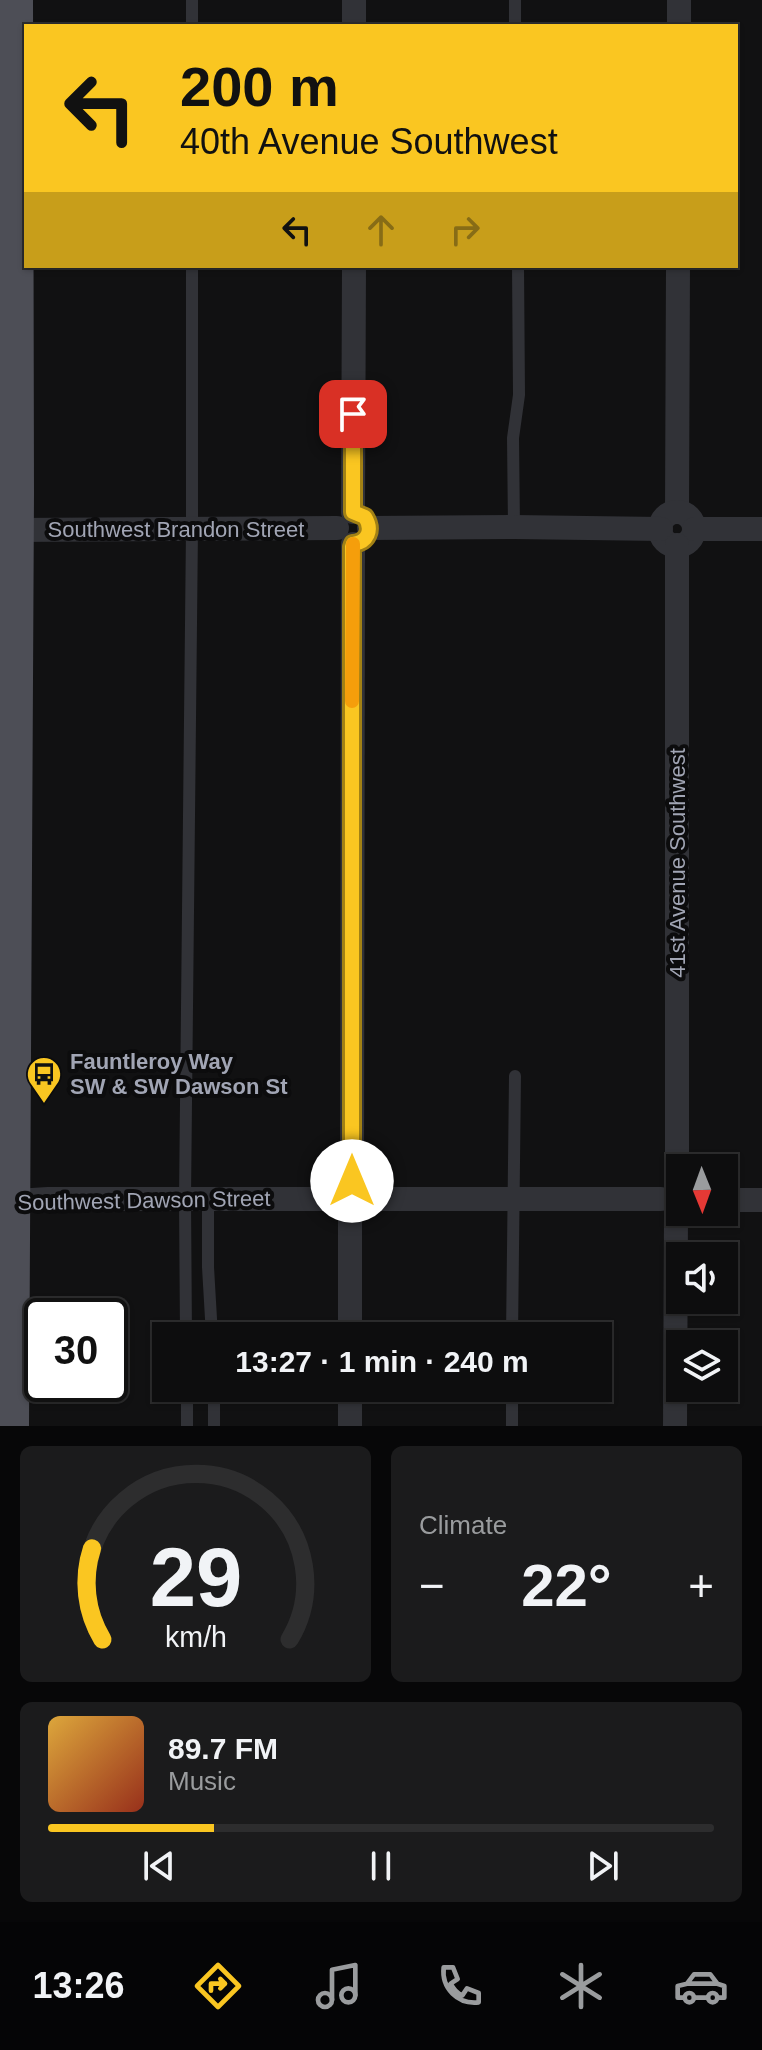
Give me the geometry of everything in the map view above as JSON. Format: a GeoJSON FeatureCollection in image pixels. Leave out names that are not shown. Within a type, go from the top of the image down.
{"type":"FeatureCollection","features":[{"type":"Feature","properties":{"kind":"main road"},"geometry":{"type":"LineString","coordinates":[[10,1426],[6,1202],[14,530],[14,0]]}},
{"type":"Feature","properties":{"kind":"street"},"geometry":{"type":"LineString","coordinates":[[354,0],[354,24]]}},
{"type":"Feature","properties":{"kind":"street"},"geometry":{"type":"LineString","coordinates":[[679,0],[679,24]]}},
{"type":"Feature","properties":{"kind":"street"},"geometry":{"type":"LineString","coordinates":[[350,1322],[354,268]]}},
{"type":"Feature","properties":{"kind":"street","name":"41st Avenue Southwest"},"geometry":{"type":"LineString","coordinates":[[676,1154],[678,268]]}},
{"type":"Feature","properties":{"kind":"street","name":"Southwest Brandon Street"},"geometry":{"type":"LineString","coordinates":[[14,530],[762,529]]}},
{"type":"Feature","properties":{"kind":"street","name":"Southwest Dawson Street"},"geometry":{"type":"LineString","coordinates":[[6,1202],[48,1199],[666,1198]]}},
{"type":"Feature","properties":{"kind":"street"},"geometry":{"type":"LineString","coordinates":[[738,1200],[762,1200]]}},
{"type":"Feature","properties":{"kind":"street","name":"41st Avenue Southwest"},"geometry":{"type":"LineString","coordinates":[[675,1426],[676,1226]]}},
{"type":"Feature","properties":{"kind":"street"},"geometry":{"type":"LineString","coordinates":[[350,1402],[350,1426]]}},
{"type":"Feature","properties":{"kind":"lane"},"geometry":{"type":"LineString","coordinates":[[192,0],[192,24]]}},
{"type":"Feature","properties":{"kind":"lane"},"geometry":{"type":"LineString","coordinates":[[515,0],[515,24]]}},
{"type":"Feature","properties":{"kind":"lane"},"geometry":{"type":"LineString","coordinates":[[187,1322],[196,1199],[192,268]]}},
{"type":"Feature","properties":{"kind":"lane"},"geometry":{"type":"LineString","coordinates":[[514,527],[513,438],[519,395],[518,268]]}},
{"type":"Feature","properties":{"kind":"lane"},"geometry":{"type":"LineString","coordinates":[[512,1322],[515,1076]]}},
{"type":"Feature","properties":{"kind":"lane"},"geometry":{"type":"LineString","coordinates":[[196,1199],[208,1267],[211,1322]]}},
{"type":"Feature","properties":{"kind":"lane"},"geometry":{"type":"LineString","coordinates":[[187,1402],[187,1426]]}},
{"type":"Feature","properties":{"kind":"lane"},"geometry":{"type":"LineString","coordinates":[[214,1402],[214,1426]]}},
{"type":"Feature","properties":{"kind":"lane"},"geometry":{"type":"LineString","coordinates":[[512,1402],[512,1426]]}},
{"type":"Feature","properties":{"kind":"slow traffic"},"geometry":{"type":"LineString","coordinates":[[352,701],[353,544]]}},
{"type":"Feature","properties":{"kind":"place","name":"Fauntleroy Way SW & SW Dawson St"},"geometry":{"type":"Point","coordinates":[44,1105]}},
{"type":"Feature","properties":{"kind":"route"},"geometry":{"type":"LineString","coordinates":[[352,1181],[352,547],[364,540],[370,526],[365,517],[353,512],[353,414]]}}]}
